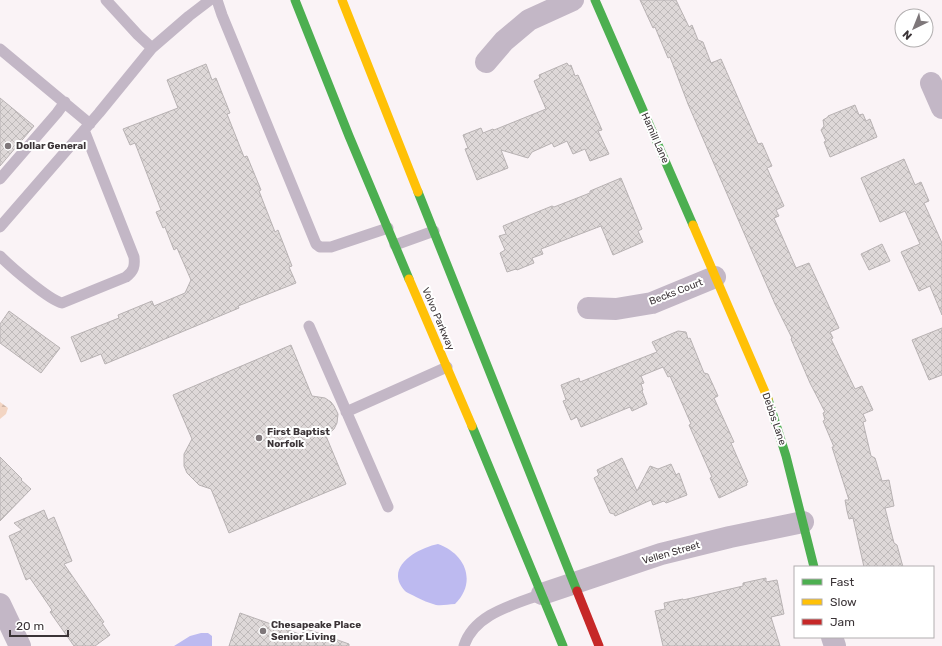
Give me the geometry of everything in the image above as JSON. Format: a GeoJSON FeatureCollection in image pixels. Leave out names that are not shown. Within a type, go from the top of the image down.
{"type":"FeatureCollection","features":[{"type":"Feature","properties":{"kind":"main road","name":"Volvo Parkway"},"geometry":{"type":"LineString","coordinates":[[295,0],[349,136],[447,366],[563,646]]}},
{"type":"Feature","properties":{"kind":"main road"},"geometry":{"type":"LineString","coordinates":[[342,0],[599,646]]}},
{"type":"Feature","properties":{"kind":"main road","name":"Hamill Lane"},"geometry":{"type":"LineString","coordinates":[[594,0],[715,277]]}},
{"type":"Feature","properties":{"kind":"main road","name":"Debbs Lane"},"geometry":{"type":"LineString","coordinates":[[715,277],[765,391],[776,421],[814,566]]}},
{"type":"Feature","properties":{"kind":"street"},"geometry":{"type":"LineString","coordinates":[[486,62],[504,41],[529,20],[573,0]]}},
{"type":"Feature","properties":{"kind":"street"},"geometry":{"type":"LineString","coordinates":[[931,83],[942,108]]}},
{"type":"Feature","properties":{"kind":"street","name":"Becks Court"},"geometry":{"type":"LineString","coordinates":[[588,308],[616,309],[652,303],[715,277]]}},
{"type":"Feature","properties":{"kind":"street","name":"Vellen Street"},"geometry":{"type":"LineString","coordinates":[[542,594],[661,554],[730,537],[803,522]]}},
{"type":"Feature","properties":{"kind":"street"},"geometry":{"type":"LineString","coordinates":[[0,604],[20,646]]}},
{"type":"Feature","properties":{"kind":"lane"},"geometry":{"type":"LineString","coordinates":[[106,0],[152,48]]}},
{"type":"Feature","properties":{"kind":"lane"},"geometry":{"type":"LineString","coordinates":[[0,227],[87,127],[152,48],[210,0]]}},
{"type":"Feature","properties":{"kind":"lane"},"geometry":{"type":"LineString","coordinates":[[217,0],[316,244],[320,247],[331,246],[388,228]]}},
{"type":"Feature","properties":{"kind":"lane"},"geometry":{"type":"LineString","coordinates":[[0,49],[64,102],[87,127],[134,257],[135,266],[132,273],[126,277],[62,303],[27,279],[0,256]]}},
{"type":"Feature","properties":{"kind":"lane"},"geometry":{"type":"LineString","coordinates":[[0,178],[57,113],[64,102]]}},
{"type":"Feature","properties":{"kind":"lane"},"geometry":{"type":"LineString","coordinates":[[396,246],[434,231]]}},
{"type":"Feature","properties":{"kind":"lane"},"geometry":{"type":"LineString","coordinates":[[309,326],[388,507]]}},
{"type":"Feature","properties":{"kind":"lane"},"geometry":{"type":"LineString","coordinates":[[346,412],[447,366]]}},
{"type":"Feature","properties":{"kind":"lane"},"geometry":{"type":"LineString","coordinates":[[464,646],[467,637],[474,627],[492,614],[542,594]]}},
{"type":"Feature","properties":{"kind":"green space"},"geometry":{"type":"Polygon","coordinates":[[[0,402],[8,408],[6,414],[0,419],[0,402]]]}},
{"type":"Feature","properties":{"kind":"water"},"geometry":{"type":"Polygon","coordinates":[[[438,544],[456,554],[465,570],[467,578],[466,587],[462,596],[455,604],[436,605],[428,602],[406,592],[399,582],[398,574],[400,567],[406,560],[421,550],[438,544]]]}},
{"type":"Feature","properties":{"kind":"water"},"geometry":{"type":"Polygon","coordinates":[[[208,633],[212,636],[212,646],[174,646],[190,636],[208,633]]]}},
{"type":"Feature","properties":{"kind":"building"},"geometry":{"type":"Polygon","coordinates":[[[640,0],[676,0],[689,27],[692,25],[698,40],[703,42],[711,63],[721,59],[758,144],[762,143],[772,166],[767,168],[784,206],[776,210],[779,216],[774,218],[796,268],[809,263],[839,328],[830,332],[833,338],[831,339],[855,389],[862,386],[873,410],[863,414],[866,421],[863,422],[871,456],[875,458],[882,481],[889,480],[894,506],[885,508],[894,543],[897,545],[903,566],[864,566],[853,518],[849,519],[847,511],[845,500],[849,500],[832,447],[834,447],[823,421],[825,420],[823,413],[825,412],[810,383],[791,339],[792,338],[754,256],[688,104],[670,57],[668,58],[655,27],[653,28],[640,0]]]}},
{"type":"Feature","properties":{"kind":"building"},"geometry":{"type":"Polygon","coordinates":[[[567,63],[569,66],[571,65],[575,76],[578,75],[602,130],[598,131],[609,154],[590,161],[585,149],[573,154],[567,141],[554,147],[552,143],[532,152],[528,158],[501,150],[508,168],[477,180],[465,149],[468,148],[463,135],[481,128],[483,133],[493,129],[494,130],[546,109],[534,81],[540,78],[539,75],[567,63]]]}},
{"type":"Feature","properties":{"kind":"building"},"geometry":{"type":"Polygon","coordinates":[[[206,64],[212,80],[216,78],[230,113],[227,114],[244,157],[247,156],[261,190],[259,191],[275,232],[278,230],[292,266],[289,267],[296,283],[238,306],[239,308],[105,364],[101,354],[81,362],[71,337],[119,318],[118,315],[152,301],[154,306],[185,293],[191,280],[177,248],[174,250],[165,227],[163,228],[156,212],[161,210],[135,143],[130,145],[123,129],[178,108],[167,80],[206,64]]]}},
{"type":"Feature","properties":{"kind":"building","name":"Dollar General"},"geometry":{"type":"Polygon","coordinates":[[[0,98],[34,126],[0,166],[0,98]]]}},
{"type":"Feature","properties":{"kind":"building"},"geometry":{"type":"Polygon","coordinates":[[[855,105],[859,115],[863,114],[866,121],[870,119],[877,137],[830,157],[824,142],[826,141],[821,130],[824,126],[823,120],[828,116],[855,105]]]}},
{"type":"Feature","properties":{"kind":"building"},"geometry":{"type":"Polygon","coordinates":[[[904,159],[915,185],[921,182],[929,201],[924,203],[942,243],[942,315],[930,286],[919,291],[901,252],[920,244],[905,211],[880,222],[861,178],[904,159]]]}},
{"type":"Feature","properties":{"kind":"building"},"geometry":{"type":"Polygon","coordinates":[[[621,178],[642,229],[638,231],[643,242],[613,255],[601,226],[541,249],[543,254],[532,258],[534,263],[517,270],[507,272],[500,253],[505,250],[499,236],[506,234],[503,226],[552,206],[554,207],[590,193],[590,191],[621,178]]]}},
{"type":"Feature","properties":{"kind":"building"},"geometry":{"type":"Polygon","coordinates":[[[882,244],[890,261],[869,270],[861,254],[882,244]]]}},
{"type":"Feature","properties":{"kind":"building"},"geometry":{"type":"Polygon","coordinates":[[[9,311],[60,348],[41,373],[0,343],[0,324],[9,311]]]}},
{"type":"Feature","properties":{"kind":"building"},"geometry":{"type":"Polygon","coordinates":[[[942,328],[942,375],[929,380],[912,340],[942,328]]]}},
{"type":"Feature","properties":{"kind":"building"},"geometry":{"type":"Polygon","coordinates":[[[678,331],[686,332],[688,339],[690,338],[704,373],[708,374],[718,396],[714,398],[734,442],[731,443],[748,482],[746,483],[747,485],[719,498],[710,478],[712,477],[689,425],[691,424],[670,376],[668,377],[663,367],[641,376],[644,383],[641,384],[642,391],[647,404],[632,411],[630,407],[581,427],[577,417],[571,420],[563,401],[566,400],[561,385],[579,378],[580,382],[657,352],[652,342],[678,331]]]}},
{"type":"Feature","properties":{"kind":"building","name":"First Baptist Norfolk"},"geometry":{"type":"Polygon","coordinates":[[[291,345],[312,396],[325,398],[331,402],[338,414],[337,423],[334,429],[326,436],[346,484],[229,533],[211,489],[199,485],[187,473],[184,466],[184,454],[192,439],[173,395],[291,345]]]}},
{"type":"Feature","properties":{"kind":"building"},"geometry":{"type":"Polygon","coordinates":[[[0,457],[31,489],[0,521],[0,457]]]}},
{"type":"Feature","properties":{"kind":"building"},"geometry":{"type":"Polygon","coordinates":[[[622,458],[637,491],[650,466],[658,469],[671,464],[676,475],[679,473],[687,495],[666,503],[664,501],[653,505],[651,500],[615,516],[614,514],[610,513],[594,478],[599,475],[597,470],[622,458]]]}},
{"type":"Feature","properties":{"kind":"building"},"geometry":{"type":"Polygon","coordinates":[[[44,510],[48,520],[54,517],[72,561],[64,564],[104,622],[102,623],[110,635],[95,646],[74,646],[50,612],[52,610],[30,578],[26,580],[9,536],[22,530],[14,523],[44,510]]]}},
{"type":"Feature","properties":{"kind":"building"},"geometry":{"type":"Polygon","coordinates":[[[766,578],[766,582],[777,580],[784,614],[771,617],[780,646],[663,646],[655,611],[665,609],[664,603],[743,586],[743,583],[766,578]]]}},
{"type":"Feature","properties":{"kind":"building","name":"Chesapeake Place Senior Living"},"geometry":{"type":"Polygon","coordinates":[[[240,613],[302,635],[304,628],[349,644],[349,646],[229,646],[240,613]]]}},
{"type":"Feature","properties":{"kind":"traffic: fast"},"geometry":{"type":"LineString","coordinates":[[295,0],[349,136],[409,279]]}},
{"type":"Feature","properties":{"kind":"traffic: fast"},"geometry":{"type":"LineString","coordinates":[[595,0],[693,225]]}},
{"type":"Feature","properties":{"kind":"traffic: fast"},"geometry":{"type":"LineString","coordinates":[[418,192],[577,591]]}},
{"type":"Feature","properties":{"kind":"traffic: fast"},"geometry":{"type":"LineString","coordinates":[[768,399],[786,456],[814,566]]}},
{"type":"Feature","properties":{"kind":"traffic: fast"},"geometry":{"type":"LineString","coordinates":[[472,426],[563,646]]}},
{"type":"Feature","properties":{"kind":"traffic: slow"},"geometry":{"type":"LineString","coordinates":[[342,0],[418,192]]}},
{"type":"Feature","properties":{"kind":"traffic: slow"},"geometry":{"type":"LineString","coordinates":[[693,225],[768,399]]}},
{"type":"Feature","properties":{"kind":"traffic: slow"},"geometry":{"type":"LineString","coordinates":[[409,279],[472,426]]}},
{"type":"Feature","properties":{"kind":"traffic: jam"},"geometry":{"type":"LineString","coordinates":[[577,591],[599,646]]}},
{"type":"Feature","properties":{"kind":"place","name":"Dollar General"},"geometry":{"type":"Point","coordinates":[8,146]}},
{"type":"Feature","properties":{"kind":"place","name":"First Baptist Norfolk"},"geometry":{"type":"Point","coordinates":[259,438]}},
{"type":"Feature","properties":{"kind":"place","name":"Chesapeake Place Senior Living"},"geometry":{"type":"Point","coordinates":[263,631]}}]}
